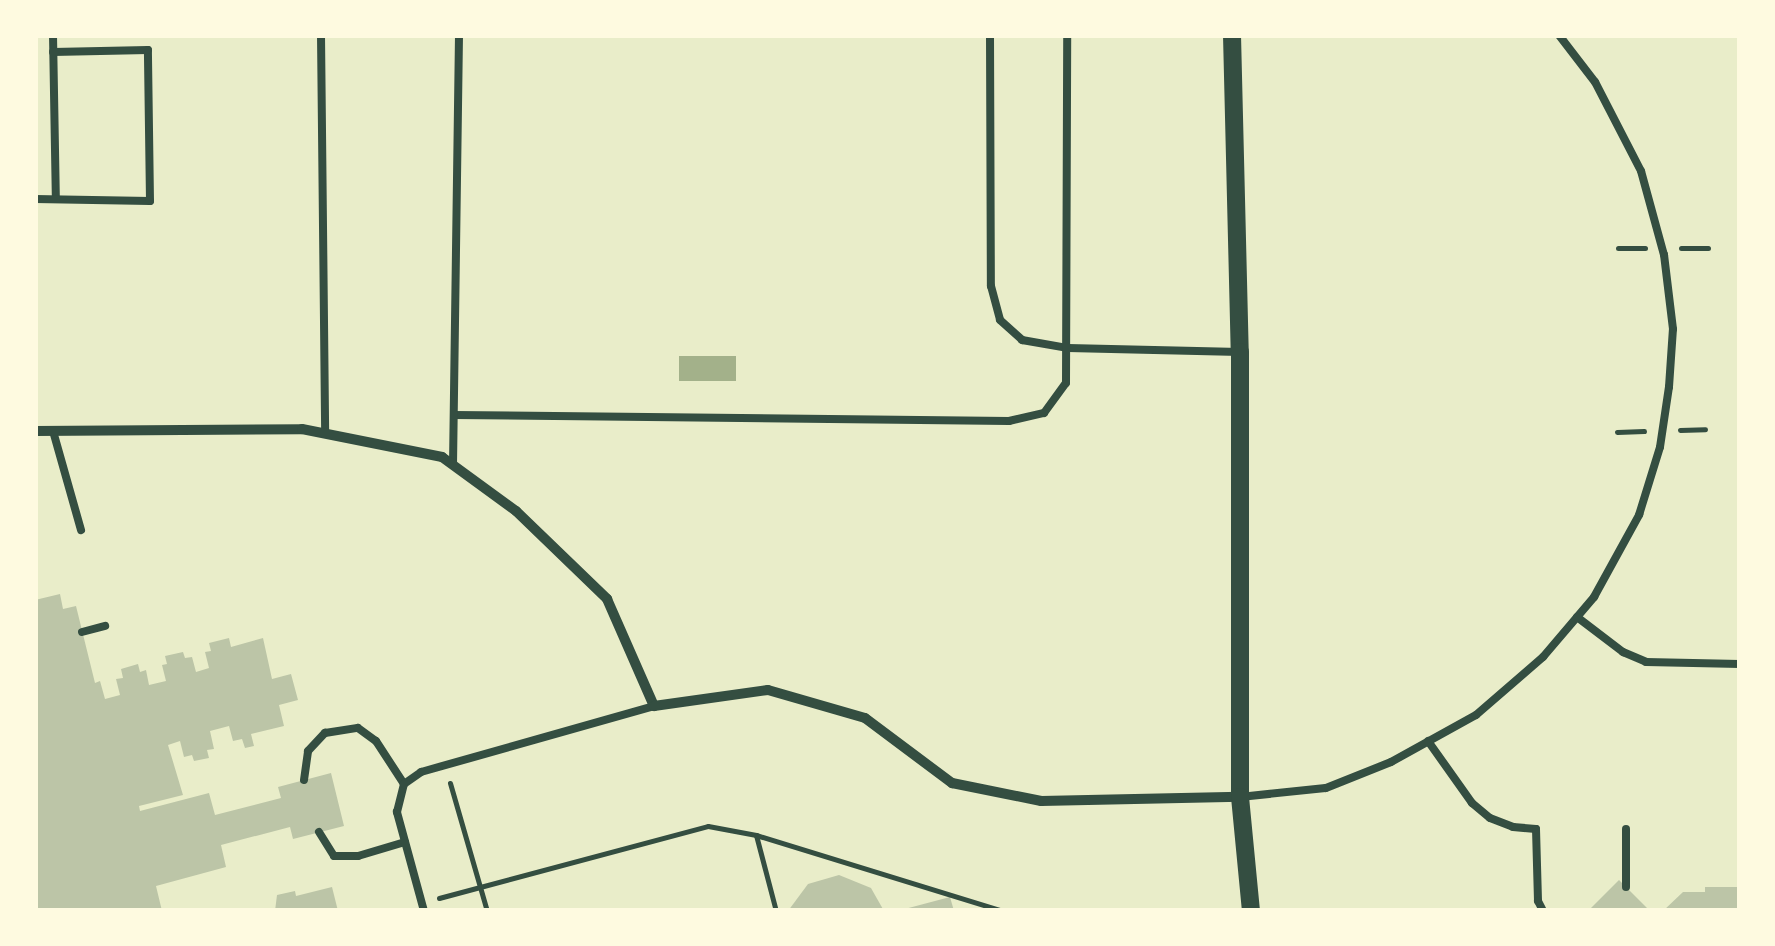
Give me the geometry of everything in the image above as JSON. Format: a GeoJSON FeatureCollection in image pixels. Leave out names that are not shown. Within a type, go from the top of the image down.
{"type":"FeatureCollection","features":[{"type":"Feature","properties":{"kind":"street"},"geometry":{"type":"LineString","coordinates":[[1232,35],[1240,352],[1240,797],[1251,911]]}},
{"type":"Feature","properties":{"kind":"street"},"geometry":{"type":"LineString","coordinates":[[35,432],[302,429],[442,457],[516,511],[606,599],[654,706],[768,690],[865,718],[952,783],[1041,801],[1240,797]]}},
{"type":"Feature","properties":{"kind":"lane"},"geometry":{"type":"LineString","coordinates":[[53,35],[56,199]]}},
{"type":"Feature","properties":{"kind":"lane"},"geometry":{"type":"LineString","coordinates":[[322,35],[325,434]]}},
{"type":"Feature","properties":{"kind":"lane"},"geometry":{"type":"LineString","coordinates":[[453,465],[459,35]]}},
{"type":"Feature","properties":{"kind":"lane"},"geometry":{"type":"LineString","coordinates":[[990,35],[991,286],[1000,320],[1022,340],[1068,348],[1240,352]]}},
{"type":"Feature","properties":{"kind":"lane"},"geometry":{"type":"LineString","coordinates":[[454,415],[1009,421],[1044,413],[1066,383],[1067,35]]}},
{"type":"Feature","properties":{"kind":"lane"},"geometry":{"type":"LineString","coordinates":[[1240,797],[1326,788],[1476,715],[1543,657],[1594,597],[1639,514],[1660,448],[1673,329],[1664,256],[1641,171],[1595,82],[1559,35]]}},
{"type":"Feature","properties":{"kind":"lane"},"geometry":{"type":"LineString","coordinates":[[35,199],[150,201],[148,50],[53,52]]}},
{"type":"Feature","properties":{"kind":"lane"},"geometry":{"type":"LineString","coordinates":[[53,431],[81,530]]}},
{"type":"Feature","properties":{"kind":"lane"},"geometry":{"type":"LineString","coordinates":[[1577,617],[1622,652],[1646,662],[1740,664]]}},
{"type":"Feature","properties":{"kind":"lane"},"geometry":{"type":"LineString","coordinates":[[82,632],[104,626]]}},
{"type":"Feature","properties":{"kind":"lane"},"geometry":{"type":"LineString","coordinates":[[424,908],[397,812],[404,784],[421,772],[654,706]]}},
{"type":"Feature","properties":{"kind":"lane"},"geometry":{"type":"LineString","coordinates":[[304,780],[308,751],[325,733],[358,728],[376,741],[404,784]]}},
{"type":"Feature","properties":{"kind":"lane"},"geometry":{"type":"LineString","coordinates":[[1428,741],[1472,803],[1490,818],[1536,830],[1538,902],[1543,911]]}},
{"type":"Feature","properties":{"kind":"lane"},"geometry":{"type":"LineString","coordinates":[[1626,829],[1626,887]]}},
{"type":"Feature","properties":{"kind":"lane"},"geometry":{"type":"LineString","coordinates":[[319,832],[334,856],[358,856],[405,842]]}},
{"type":"Feature","properties":{"kind":"path"},"geometry":{"type":"LineString","coordinates":[[445,765],[487,911]]}},
{"type":"Feature","properties":{"kind":"path"},"geometry":{"type":"LineString","coordinates":[[424,908],[480,887],[708,826],[756,835],[1003,911]]}},
{"type":"Feature","properties":{"kind":"path"},"geometry":{"type":"LineString","coordinates":[[756,835],[776,911]]}},
{"type":"Feature","properties":{"kind":"shaded area"},"geometry":{"type":"Polygon","coordinates":[[[679,356],[736,356],[736,381],[679,381],[679,356]]]}},
{"type":"Feature","properties":{"kind":"building"},"geometry":{"type":"Polygon","coordinates":[[[60,594],[63,609],[76,606],[95,683],[100,681],[105,699],[120,695],[116,679],[123,678],[121,669],[138,664],[140,672],[146,670],[149,685],[166,681],[162,665],[167,664],[165,656],[183,652],[185,658],[192,657],[196,672],[209,668],[205,652],[211,651],[209,643],[229,638],[231,647],[263,638],[272,679],[291,674],[298,700],[279,705],[284,726],[251,734],[254,746],[245,748],[242,739],[233,741],[229,726],[210,731],[214,749],[207,750],[209,758],[194,761],[192,755],[184,757],[180,741],[168,745],[183,795],[139,806],[140,811],[209,793],[215,815],[281,798],[278,787],[331,773],[344,826],[293,839],[290,827],[221,845],[226,867],[156,886],[162,911],[35,911],[35,600],[60,594]]]}},
{"type":"Feature","properties":{"kind":"building"},"geometry":{"type":"Polygon","coordinates":[[[839,875],[871,888],[884,911],[788,911],[808,884],[839,875]]]}},
{"type":"Feature","properties":{"kind":"building"},"geometry":{"type":"Polygon","coordinates":[[[1619,880],[1650,911],[1588,911],[1619,880]]]}},
{"type":"Feature","properties":{"kind":"building"},"geometry":{"type":"Polygon","coordinates":[[[332,887],[338,911],[275,911],[277,895],[295,891],[296,896],[332,887]]]}},
{"type":"Feature","properties":{"kind":"building"},"geometry":{"type":"Polygon","coordinates":[[[1705,887],[1740,887],[1740,911],[1663,911],[1683,892],[1705,892],[1705,887]]]}},
{"type":"Feature","properties":{"kind":"building"},"geometry":{"type":"Polygon","coordinates":[[[950,897],[954,911],[901,910],[950,897]]]}}]}
